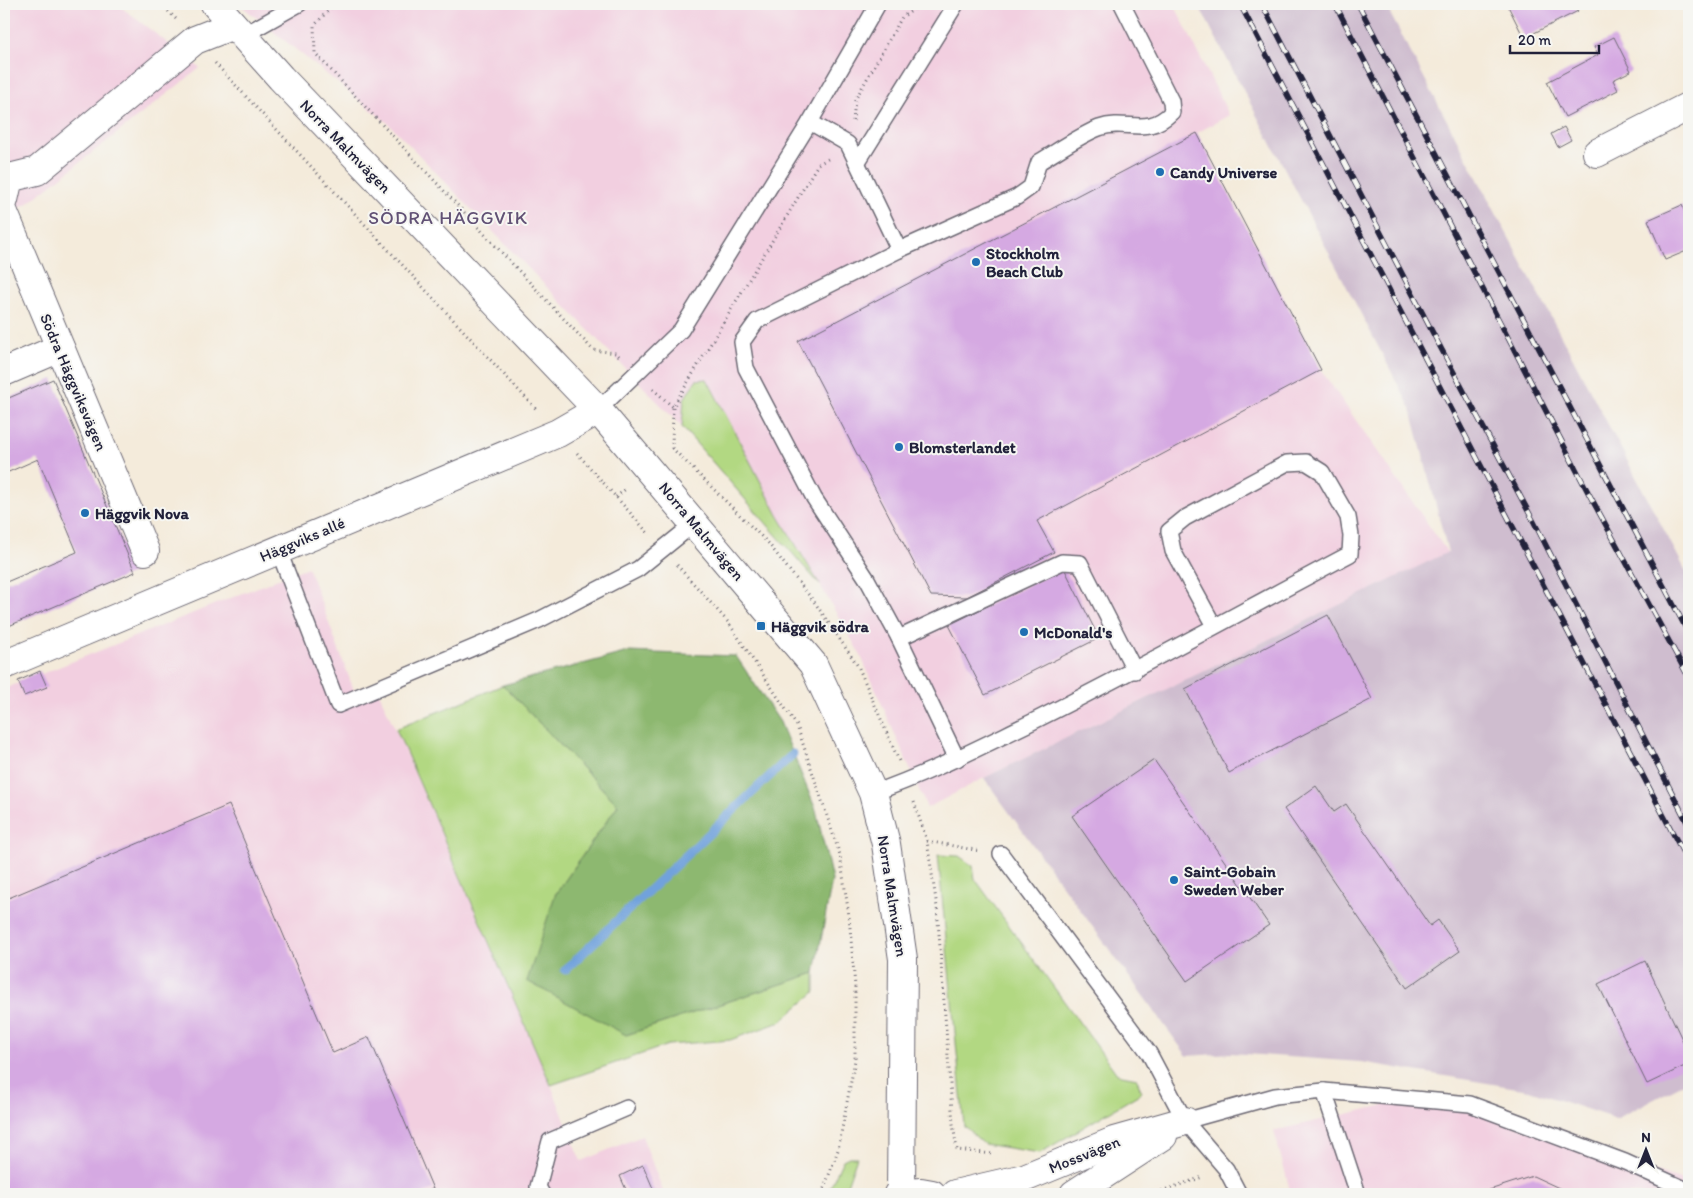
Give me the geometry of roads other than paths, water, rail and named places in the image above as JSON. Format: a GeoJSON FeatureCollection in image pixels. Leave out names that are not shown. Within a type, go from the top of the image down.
{"type":"FeatureCollection","features":[{"type":"Feature","properties":{"kind":"street","name":"Norra Malmvägen"},"geometry":{"type":"LineString","coordinates":[[215,4],[238,31],[598,410],[813,664],[873,793],[886,844],[903,959],[899,1194]]}},
{"type":"Feature","properties":{"kind":"street"},"geometry":{"type":"LineString","coordinates":[[5,185],[37,172],[195,40],[238,31]]}},
{"type":"Feature","properties":{"kind":"street"},"geometry":{"type":"LineString","coordinates":[[1597,153],[1689,106]]}},
{"type":"Feature","properties":{"kind":"street","name":"Södra Häggviksvägen"},"geometry":{"type":"LineString","coordinates":[[4,213],[145,551]]}},
{"type":"Feature","properties":{"kind":"street"},"geometry":{"type":"LineString","coordinates":[[4,372],[60,348]]}},
{"type":"Feature","properties":{"kind":"street","name":"Häggviks allé"},"geometry":{"type":"LineString","coordinates":[[4,665],[558,433],[598,410]]}},
{"type":"Feature","properties":{"kind":"street","name":"Mossvägen"},"geometry":{"type":"LineString","coordinates":[[955,1194],[1024,1178],[1114,1140],[1185,1121]]}},
{"type":"Feature","properties":{"kind":"street","name":"Mossvägen"},"geometry":{"type":"LineString","coordinates":[[1074,1194],[1185,1121]]}},
{"type":"Feature","properties":{"kind":"street"},"geometry":{"type":"LineString","coordinates":[[899,1194],[921,1192],[932,1194]]}},
{"type":"Feature","properties":{"kind":"lane"},"geometry":{"type":"LineString","coordinates":[[238,31],[298,4]]}},
{"type":"Feature","properties":{"kind":"lane"},"geometry":{"type":"LineString","coordinates":[[598,410],[681,330],[810,122],[878,4]]}},
{"type":"Feature","properties":{"kind":"lane"},"geometry":{"type":"LineString","coordinates":[[957,758],[899,638],[867,579],[814,498],[746,368],[742,342],[757,321],[899,250],[1017,197],[1031,187],[1039,162],[1100,128],[1152,126],[1164,120],[1172,112],[1168,94],[1122,4]]}},
{"type":"Feature","properties":{"kind":"lane"},"geometry":{"type":"LineString","coordinates":[[857,163],[952,5]]}},
{"type":"Feature","properties":{"kind":"lane"},"geometry":{"type":"LineString","coordinates":[[810,122],[848,144],[899,250]]}},
{"type":"Feature","properties":{"kind":"lane"},"geometry":{"type":"LineString","coordinates":[[873,793],[907,781],[957,758],[1135,671],[1214,626],[1350,554],[1351,536],[1348,517],[1322,472],[1306,462],[1287,463],[1185,518],[1169,531],[1173,551],[1214,626]]}},
{"type":"Feature","properties":{"kind":"lane"},"geometry":{"type":"LineString","coordinates":[[278,549],[338,705],[539,620],[638,569],[695,523]]}},
{"type":"Feature","properties":{"kind":"lane"},"geometry":{"type":"LineString","coordinates":[[899,638],[1062,562],[1080,563],[1135,671]]}},
{"type":"Feature","properties":{"kind":"lane"},"geometry":{"type":"LineString","coordinates":[[1001,854],[1149,1053],[1185,1121],[1226,1169],[1239,1194]]}},
{"type":"Feature","properties":{"kind":"lane"},"geometry":{"type":"LineString","coordinates":[[1324,1091],[1358,1194]]}},
{"type":"Feature","properties":{"kind":"lane","name":"Mossvägen"},"geometry":{"type":"LineString","coordinates":[[1185,1121],[1275,1096],[1324,1091],[1470,1104],[1616,1159],[1689,1191]]}},
{"type":"Feature","properties":{"kind":"lane"},"geometry":{"type":"LineString","coordinates":[[542,1194],[538,1187],[550,1140],[627,1108]]}},
{"type":"Feature","properties":{"kind":"waterway"},"geometry":{"type":"LineString","coordinates":[[565,970],[793,754]]}},
{"type":"Feature","properties":{"kind":"railway"},"geometry":{"type":"LineString","coordinates":[[1240,4],[1689,864]]}},
{"type":"Feature","properties":{"kind":"railway"},"geometry":{"type":"LineString","coordinates":[[1262,4],[1436,339],[1534,522],[1689,826]]}},
{"type":"Feature","properties":{"kind":"railway"},"geometry":{"type":"LineString","coordinates":[[1335,4],[1589,494],[1689,678]]}},
{"type":"Feature","properties":{"kind":"railway"},"geometry":{"type":"LineString","coordinates":[[1358,4],[1689,634]]}},
{"type":"Feature","properties":{"kind":"place","name":"Candy Universe"},"geometry":{"type":"Point","coordinates":[1160,172]}},
{"type":"Feature","properties":{"kind":"place","name":"Stockholm Beach Club"},"geometry":{"type":"Point","coordinates":[976,262]}},
{"type":"Feature","properties":{"kind":"place","name":"Blomsterlandet"},"geometry":{"type":"Point","coordinates":[899,447]}},
{"type":"Feature","properties":{"kind":"place","name":"Häggvik Nova"},"geometry":{"type":"Point","coordinates":[85,513]}},
{"type":"Feature","properties":{"kind":"place","name":"Häggvik södra"},"geometry":{"type":"Point","coordinates":[761,626]}},
{"type":"Feature","properties":{"kind":"place","name":"McDonald's"},"geometry":{"type":"Point","coordinates":[1024,632]}},
{"type":"Feature","properties":{"kind":"place","name":"Saint-Gobain Sweden Weber"},"geometry":{"type":"Point","coordinates":[1174,880]}},
{"type":"Feature","properties":{"kind":"district","name":"SÖDRA HÄGGVIK"},"geometry":{"type":"Point","coordinates":[448,217]}}]}
